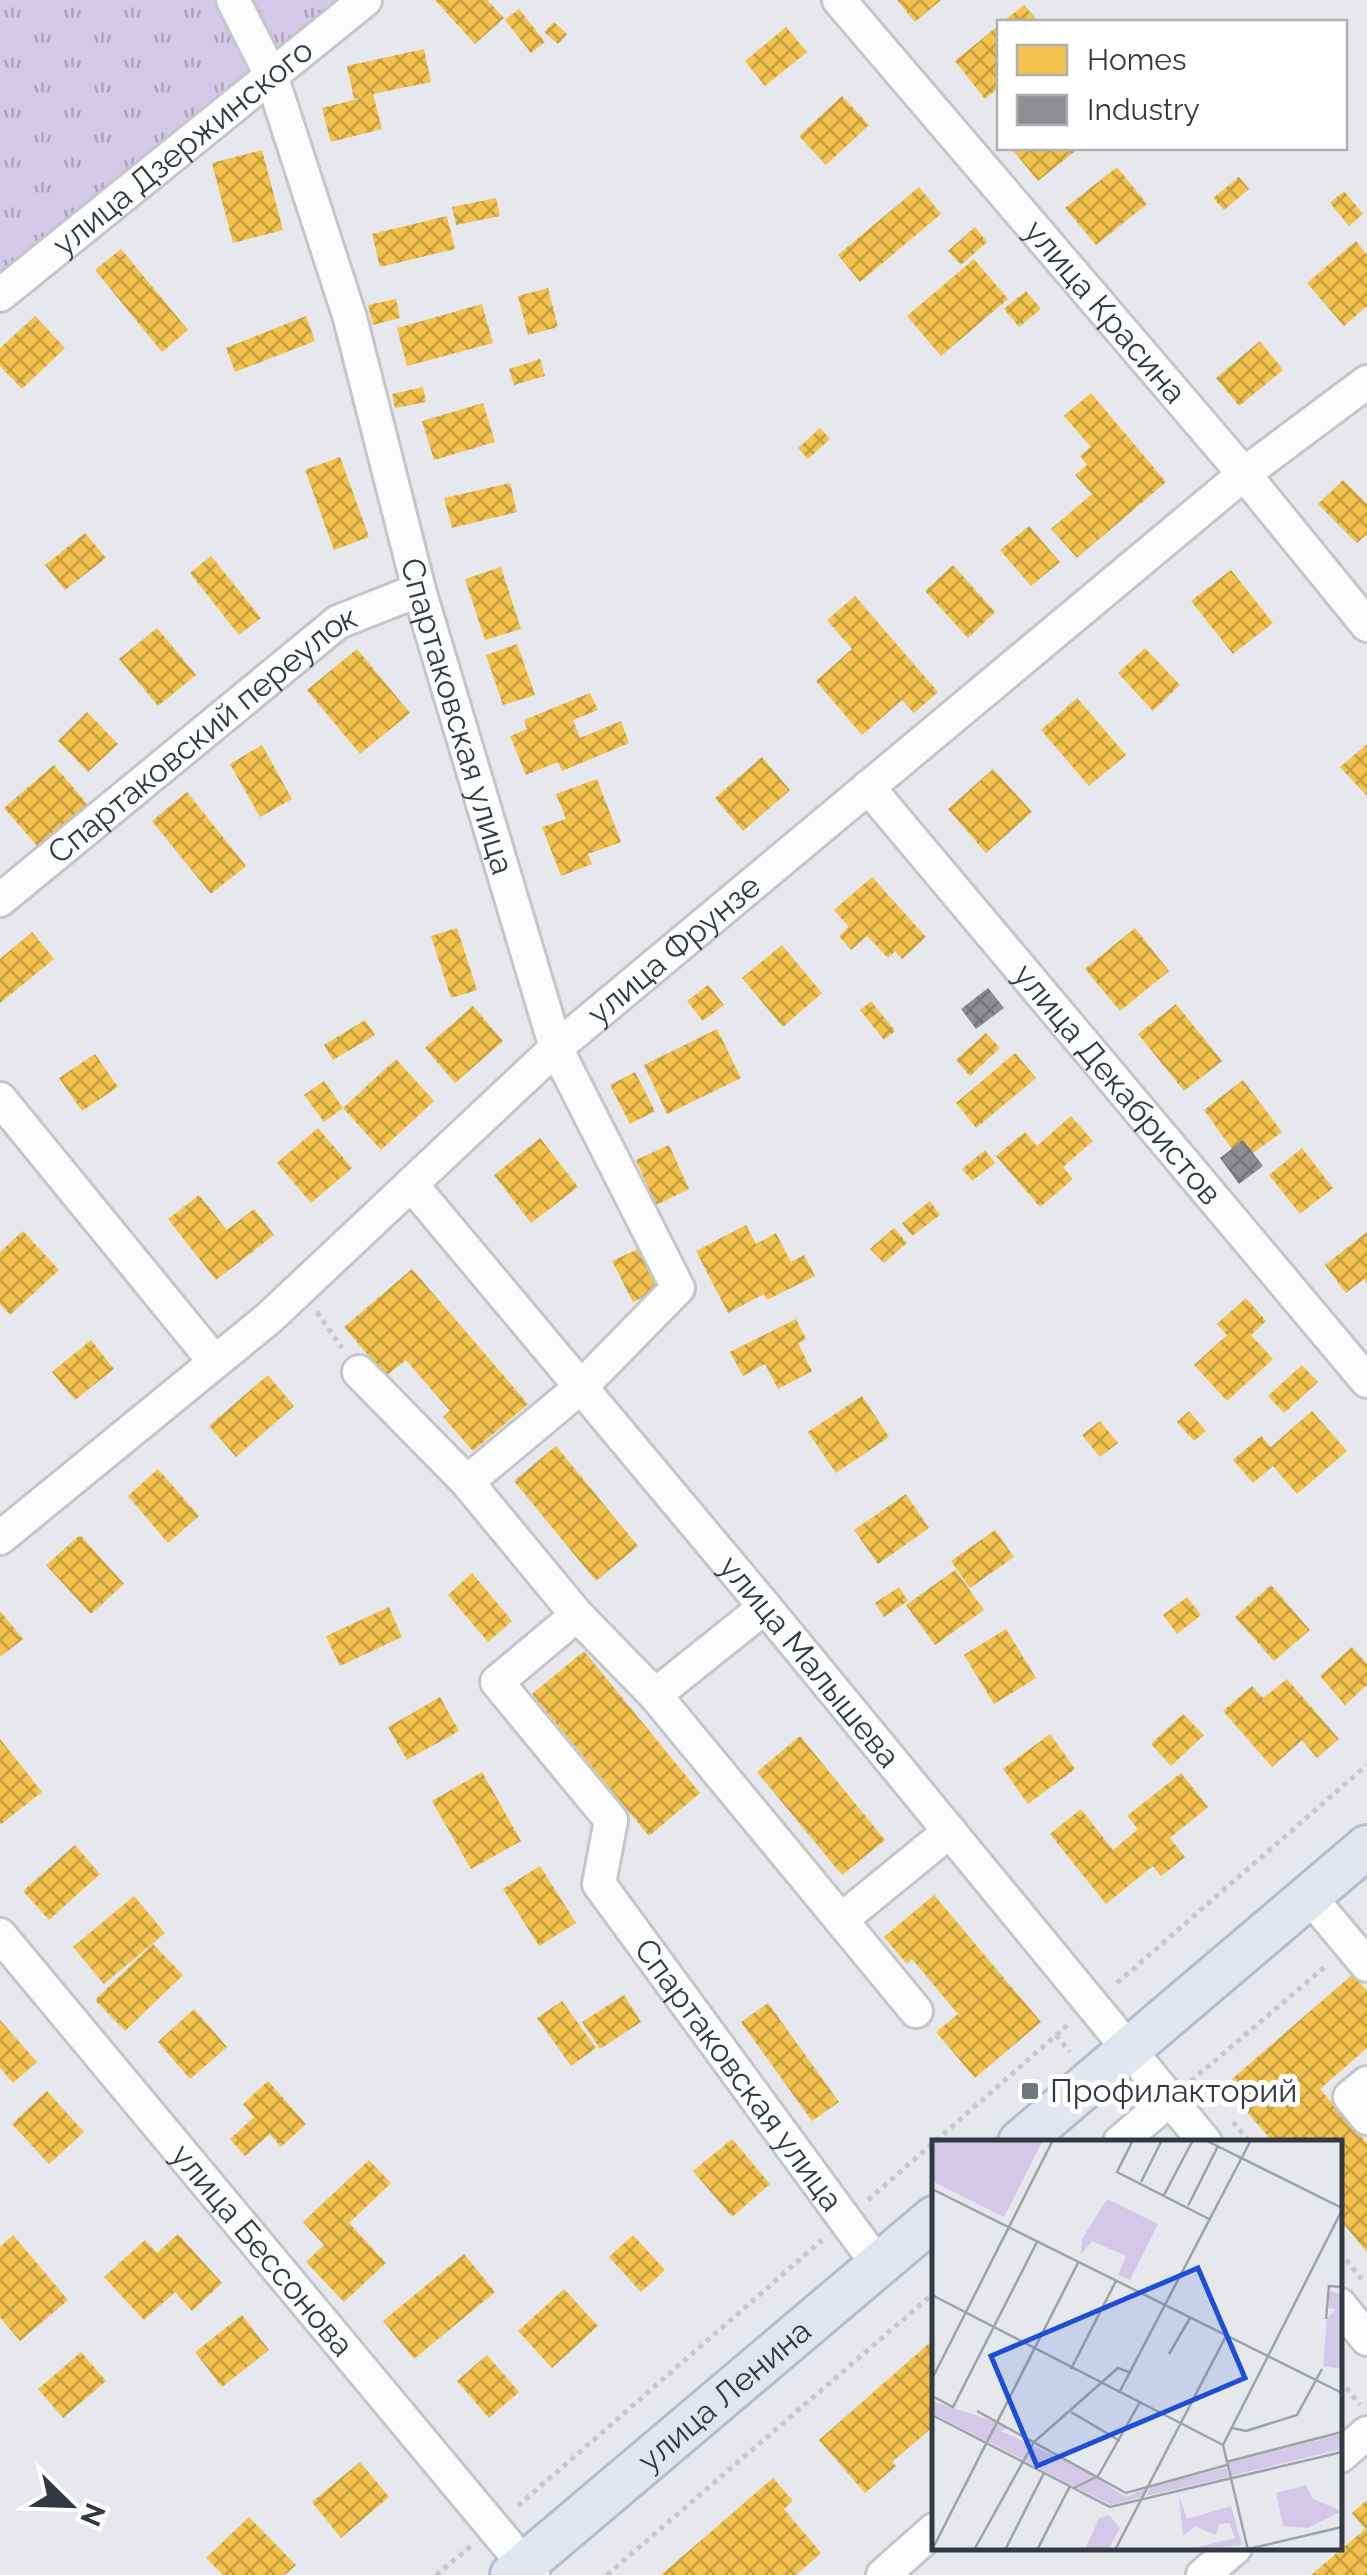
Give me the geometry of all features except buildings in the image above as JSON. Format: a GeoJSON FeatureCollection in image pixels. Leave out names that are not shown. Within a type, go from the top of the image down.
{"type":"FeatureCollection","features":[{"type":"Feature","properties":{"kind":"main road"},"geometry":{"type":"LineString","coordinates":[[1022,2140],[1367,1846]]}},
{"type":"Feature","properties":{"kind":"main road","name":"улица Ленина"},"geometry":{"type":"LineString","coordinates":[[523,2571],[932,2220]]}},
{"type":"Feature","properties":{"kind":"street","name":"Спартаковская улица"},"geometry":{"type":"LineString","coordinates":[[233,0],[271,74],[350,318],[418,590],[556,1048],[678,1288],[582,1387]]}},
{"type":"Feature","properties":{"kind":"street","name":"улица Дзержинского"},"geometry":{"type":"LineString","coordinates":[[0,295],[365,0]]}},
{"type":"Feature","properties":{"kind":"street","name":"улица Красина"},"geometry":{"type":"LineString","coordinates":[[839,0],[1244,474],[1367,626]]}},
{"type":"Feature","properties":{"kind":"street","name":"улица Фрунзе"},"geometry":{"type":"LineString","coordinates":[[0,1538],[300,1289],[556,1048],[1244,474],[1367,382]]}},
{"type":"Feature","properties":{"kind":"street","name":"Спартаковский переулок"},"geometry":{"type":"LineString","coordinates":[[0,900],[338,622],[418,590]]}},
{"type":"Feature","properties":{"kind":"street","name":"улица Декабристов"},"geometry":{"type":"LineString","coordinates":[[868,787],[1367,1382]]}},
{"type":"Feature","properties":{"kind":"street"},"geometry":{"type":"LineString","coordinates":[[0,1099],[215,1362]]}},
{"type":"Feature","properties":{"kind":"street","name":"улица Малышева"},"geometry":{"type":"LineString","coordinates":[[411,1184],[1204,2140]]}},
{"type":"Feature","properties":{"kind":"street"},"geometry":{"type":"LineString","coordinates":[[360,1372],[467,1482],[578,1616],[655,1695],[916,2011]]}},
{"type":"Feature","properties":{"kind":"street"},"geometry":{"type":"LineString","coordinates":[[467,1482],[582,1387]]}},
{"type":"Feature","properties":{"kind":"street"},"geometry":{"type":"LineString","coordinates":[[655,1695],[765,1607]]}},
{"type":"Feature","properties":{"kind":"street","name":"Спартаковская улица"},"geometry":{"type":"LineString","coordinates":[[578,1616],[497,1682],[612,1820],[599,1884],[880,2266]]}},
{"type":"Feature","properties":{"kind":"street"},"geometry":{"type":"LineString","coordinates":[[841,1920],[950,1831]]}},
{"type":"Feature","properties":{"kind":"street"},"geometry":{"type":"LineString","coordinates":[[1309,1896],[1359,1955]]}},
{"type":"Feature","properties":{"kind":"street","name":"улица Бессонова"},"geometry":{"type":"LineString","coordinates":[[0,1935],[494,2527],[523,2571]]}},
{"type":"Feature","properties":{"kind":"street"},"geometry":{"type":"LineString","coordinates":[[1367,2084],[1350,2097],[1367,2118]]}},
{"type":"Feature","properties":{"kind":"street"},"geometry":{"type":"LineString","coordinates":[[1122,2140],[1170,2099]]}},
{"type":"Feature","properties":{"kind":"street"},"geometry":{"type":"LineString","coordinates":[[1342,2454],[1367,2433]]}},
{"type":"Feature","properties":{"kind":"street"},"geometry":{"type":"LineString","coordinates":[[883,2575],[932,2532]]}},
{"type":"Feature","properties":{"kind":"street"},"geometry":{"type":"LineString","coordinates":[[1203,2575],[1233,2550]]}},
{"type":"Feature","properties":{"kind":"path"},"geometry":{"type":"LineString","coordinates":[[300,1289],[360,1372]]}},
{"type":"Feature","properties":{"kind":"path"},"geometry":{"type":"LineString","coordinates":[[936,2140],[1367,1765]]}},
{"type":"Feature","properties":{"kind":"path"},"geometry":{"type":"LineString","coordinates":[[1170,2099],[1359,1955]]}},
{"type":"Feature","properties":{"kind":"path"},"geometry":{"type":"LineString","coordinates":[[436,2575],[932,2144]]}},
{"type":"Feature","properties":{"kind":"path"},"geometry":{"type":"LineString","coordinates":[[1342,2255],[1367,2286]]}},
{"type":"Feature","properties":{"kind":"path"},"geometry":{"type":"LineString","coordinates":[[607,2575],[932,2296]]}},
{"type":"Feature","properties":{"kind":"path"},"geometry":{"type":"LineString","coordinates":[[1342,2383],[1367,2414]]}},
{"type":"Feature","properties":{"kind":"green space"},"geometry":{"type":"Polygon","coordinates":[[[0,0],[338,0],[0,282],[0,0]]]}},
{"type":"Feature","properties":{"kind":"place","name":"Профилакторий"},"geometry":{"type":"Point","coordinates":[1030,2091]}}]}
